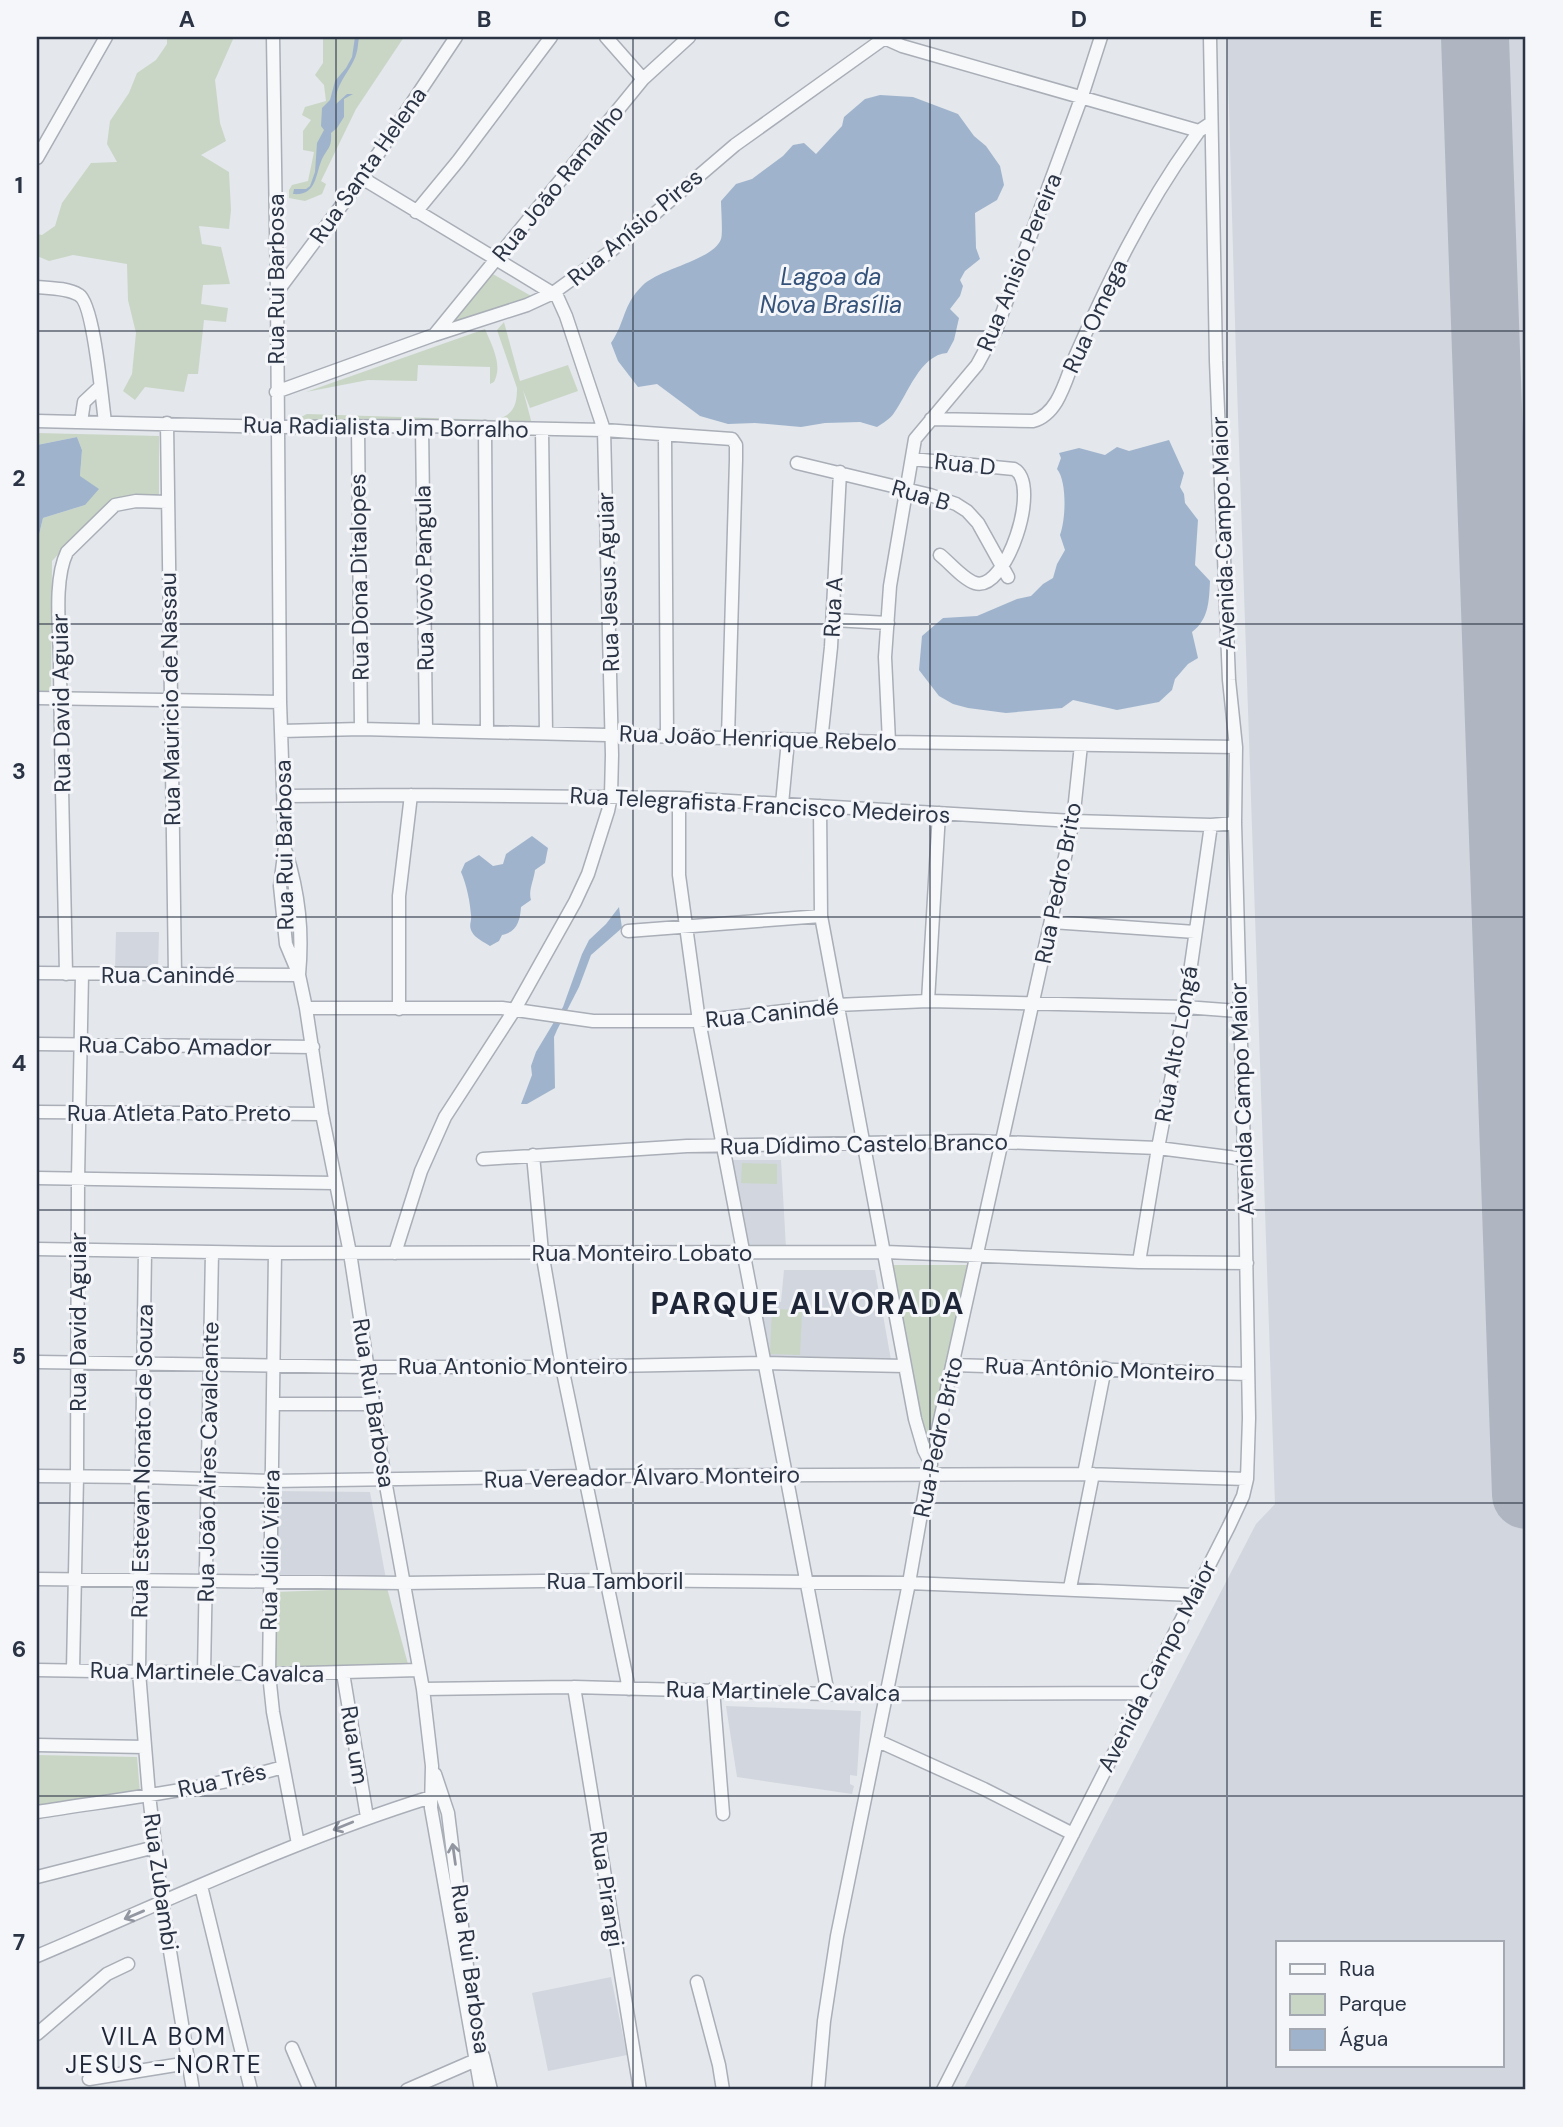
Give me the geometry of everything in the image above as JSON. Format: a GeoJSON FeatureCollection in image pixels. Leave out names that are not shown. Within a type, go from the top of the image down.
{"type":"FeatureCollection","features":[{"type":"Feature","properties":{"kind":"street"},"geometry":{"type":"LineString","coordinates":[[37,158],[106,37]]}},
{"type":"Feature","properties":{"kind":"street","name":"Rua Rui Barbosa"},"geometry":{"type":"LineString","coordinates":[[273,37],[280,702],[285,847],[280,887],[286,944],[299,975],[306,1008],[334,1183],[350,1253],[385,1480],[423,1689],[432,1766],[430,1808],[481,2090]]}},
{"type":"Feature","properties":{"kind":"street","name":"Rua Santa Helena"},"geometry":{"type":"LineString","coordinates":[[277,292],[362,178],[456,37]]}},
{"type":"Feature","properties":{"kind":"street"},"geometry":{"type":"LineString","coordinates":[[416,212],[458,161],[551,37]]}},
{"type":"Feature","properties":{"kind":"street"},"geometry":{"type":"LineString","coordinates":[[606,37],[643,79]]}},
{"type":"Feature","properties":{"kind":"street","name":"Rua João Ramalho"},"geometry":{"type":"LineString","coordinates":[[434,335],[643,79],[689,37]]}},
{"type":"Feature","properties":{"kind":"street"},"geometry":{"type":"LineString","coordinates":[[884,37],[902,46],[1199,131]]}},
{"type":"Feature","properties":{"kind":"street","name":"Rua Anísio Pires"},"geometry":{"type":"LineString","coordinates":[[276,392],[434,335],[527,305],[553,293],[611,251],[735,145],[884,37]]}},
{"type":"Feature","properties":{"kind":"street","name":"Rua Anisio Pereira"},"geometry":{"type":"LineString","coordinates":[[889,742],[885,657],[892,562],[908,490],[915,439],[977,365],[996,330],[1083,96],[1101,37]]}},
{"type":"Feature","properties":{"kind":"street","name":"Avenida Campo Maior"},"geometry":{"type":"LineString","coordinates":[[943,2090],[1237,1510],[1247,1479],[1247,1263],[1238,1011],[1236,747],[1229,680],[1216,361],[1210,37]]}},
{"type":"Feature","properties":{"kind":"street","name":"Rua Omega"},"geometry":{"type":"LineString","coordinates":[[931,419],[1033,421],[1048,414],[1147,209],[1199,131],[1211,123]]}},
{"type":"Feature","properties":{"kind":"street"},"geometry":{"type":"LineString","coordinates":[[362,178],[553,293]]}},
{"type":"Feature","properties":{"kind":"street"},"geometry":{"type":"LineString","coordinates":[[37,286],[71,292],[84,300],[91,322],[105,422]]}},
{"type":"Feature","properties":{"kind":"street","name":"Rua Jesus Aguiar"},"geometry":{"type":"LineString","coordinates":[[395,1253],[432,1142],[465,1084],[515,1009],[575,902],[597,849],[611,796],[612,734],[604,430],[566,316],[553,293]]}},
{"type":"Feature","properties":{"kind":"street"},"geometry":{"type":"LineString","coordinates":[[81,422],[84,402],[100,387]]}},
{"type":"Feature","properties":{"kind":"street","name":"Rua Radialista Jim Borralho"},"geometry":{"type":"LineString","coordinates":[[37,421],[277,427],[422,426],[604,430],[725,438],[735,441],[729,737]]}},
{"type":"Feature","properties":{"kind":"street","name":"Rua Mauricio de Nassau"},"geometry":{"type":"LineString","coordinates":[[167,423],[175,975]]}},
{"type":"Feature","properties":{"kind":"street","name":"Rua Dona Ditalopes"},"geometry":{"type":"LineString","coordinates":[[358,426],[361,729]]}},
{"type":"Feature","properties":{"kind":"street","name":"Rua Vovò Pangula"},"geometry":{"type":"LineString","coordinates":[[422,426],[426,731]]}},
{"type":"Feature","properties":{"kind":"street"},"geometry":{"type":"LineString","coordinates":[[485,427],[487,732]]}},
{"type":"Feature","properties":{"kind":"street"},"geometry":{"type":"LineString","coordinates":[[542,429],[546,733]]}},
{"type":"Feature","properties":{"kind":"street"},"geometry":{"type":"LineString","coordinates":[[664,436],[667,736]]}},
{"type":"Feature","properties":{"kind":"street","name":"Rua D"},"geometry":{"type":"LineString","coordinates":[[912,458],[1018,471],[1024,484],[1020,524],[1005,572]]}},
{"type":"Feature","properties":{"kind":"street","name":"Rua B"},"geometry":{"type":"LineString","coordinates":[[797,463],[956,504],[978,523],[1005,572]]}},
{"type":"Feature","properties":{"kind":"street","name":"Rua A"},"geometry":{"type":"LineString","coordinates":[[821,741],[833,620],[840,472]]}},
{"type":"Feature","properties":{"kind":"street","name":"Rua David Aguiar"},"geometry":{"type":"LineString","coordinates":[[66,974],[60,699],[60,590],[63,561],[67,552],[115,505],[136,501],[167,502]]}},
{"type":"Feature","properties":{"kind":"street"},"geometry":{"type":"LineString","coordinates":[[940,555],[976,583],[1005,572]]}},
{"type":"Feature","properties":{"kind":"street"},"geometry":{"type":"LineString","coordinates":[[833,620],[888,623]]}},
{"type":"Feature","properties":{"kind":"street"},"geometry":{"type":"LineString","coordinates":[[37,698],[280,702]]}},
{"type":"Feature","properties":{"kind":"street","name":"Rua João Henrique Rebelo"},"geometry":{"type":"LineString","coordinates":[[281,731],[361,729],[821,741],[1236,747]]}},
{"type":"Feature","properties":{"kind":"street"},"geometry":{"type":"LineString","coordinates":[[782,804],[788,740]]}},
{"type":"Feature","properties":{"kind":"street","name":"Rua Pedro Brito"},"geometry":{"type":"LineString","coordinates":[[818,2090],[824,2021],[837,1936],[930,1469],[1073,821],[1081,745]]}},
{"type":"Feature","properties":{"kind":"street"},"geometry":{"type":"LineString","coordinates":[[399,1009],[399,896],[411,795]]}},
{"type":"Feature","properties":{"kind":"street","name":"Rua Telegrafista Francisco Medeiros"},"geometry":{"type":"LineString","coordinates":[[284,796],[611,796],[1073,821],[1211,825],[1235,823]]}},
{"type":"Feature","properties":{"kind":"street"},"geometry":{"type":"LineString","coordinates":[[679,798],[679,875],[699,1021],[828,1694]]}},
{"type":"Feature","properties":{"kind":"street"},"geometry":{"type":"LineString","coordinates":[[820,806],[821,916],[905,1366],[920,1440],[930,1469]]}},
{"type":"Feature","properties":{"kind":"street"},"geometry":{"type":"LineString","coordinates":[[928,1001],[939,813]]}},
{"type":"Feature","properties":{"kind":"street","name":"Rua Alto Longá"},"geometry":{"type":"LineString","coordinates":[[1139,1262],[1185,1007],[1211,825]]}},
{"type":"Feature","properties":{"kind":"street"},"geometry":{"type":"LineString","coordinates":[[628,932],[821,916]]}},
{"type":"Feature","properties":{"kind":"street"},"geometry":{"type":"LineString","coordinates":[[1052,922],[1195,932]]}},
{"type":"Feature","properties":{"kind":"street","name":"Rua Canindé"},"geometry":{"type":"LineString","coordinates":[[37,973],[299,975]]}},
{"type":"Feature","properties":{"kind":"street","name":"Rua David Aguiar"},"geometry":{"type":"LineString","coordinates":[[73,1670],[82,974]]}},
{"type":"Feature","properties":{"kind":"street","name":"Rua Canindé"},"geometry":{"type":"LineString","coordinates":[[306,1008],[515,1009],[573,1019],[699,1021],[836,1005],[928,1001],[1185,1007],[1238,1011]]}},
{"type":"Feature","properties":{"kind":"street","name":"Rua Cabo Amador"},"geometry":{"type":"LineString","coordinates":[[37,1044],[313,1047]]}},
{"type":"Feature","properties":{"kind":"street","name":"Rua Atleta Pato Preto"},"geometry":{"type":"LineString","coordinates":[[37,1112],[322,1114]]}},
{"type":"Feature","properties":{"kind":"street","name":"Rua Dídimo Castelo Branco"},"geometry":{"type":"LineString","coordinates":[[483,1159],[722,1145],[1001,1142],[1158,1147],[1244,1159]]}},
{"type":"Feature","properties":{"kind":"street"},"geometry":{"type":"LineString","coordinates":[[533,1155],[542,1252],[562,1367],[629,1689]]}},
{"type":"Feature","properties":{"kind":"street"},"geometry":{"type":"LineString","coordinates":[[37,1178],[334,1183]]}},
{"type":"Feature","properties":{"kind":"street","name":"Rua Monteiro Lobato"},"geometry":{"type":"LineString","coordinates":[[37,1249],[275,1253],[885,1252],[1139,1262],[1247,1263]]}},
{"type":"Feature","properties":{"kind":"street","name":"Rua Estevan Nonato de Souza"},"geometry":{"type":"LineString","coordinates":[[139,1672],[145,1251]]}},
{"type":"Feature","properties":{"kind":"street","name":"Rua João Aires Cavalcante"},"geometry":{"type":"LineString","coordinates":[[204,1673],[212,1252]]}},
{"type":"Feature","properties":{"kind":"street","name":"Rua Júlio Vieira"},"geometry":{"type":"LineString","coordinates":[[275,1253],[269,1674],[298,1844]]}},
{"type":"Feature","properties":{"kind":"street","name":"Rua Antonio Monteiro"},"geometry":{"type":"LineString","coordinates":[[37,1362],[368,1367],[764,1363],[905,1366]]}},
{"type":"Feature","properties":{"kind":"street","name":"Rua Antônio Monteiro"},"geometry":{"type":"LineString","coordinates":[[953,1365],[1248,1374]]}},
{"type":"Feature","properties":{"kind":"street"},"geometry":{"type":"LineString","coordinates":[[1070,1588],[1105,1368]]}},
{"type":"Feature","properties":{"kind":"street"},"geometry":{"type":"LineString","coordinates":[[273,1404],[374,1404]]}},
{"type":"Feature","properties":{"kind":"street","name":"Rua Vereador Álvaro Monteiro"},"geometry":{"type":"LineString","coordinates":[[37,1476],[271,1481],[787,1476],[930,1469],[1247,1479]]}},
{"type":"Feature","properties":{"kind":"street","name":"Rua Tamboril"},"geometry":{"type":"LineString","coordinates":[[37,1579],[404,1583],[608,1580],[909,1583],[1193,1595]]}},
{"type":"Feature","properties":{"kind":"street","name":"Rua Martinele Cavalca"},"geometry":{"type":"LineString","coordinates":[[37,1670],[269,1674],[419,1670]]}},
{"type":"Feature","properties":{"kind":"street","name":"Rua Zubambi"},"geometry":{"type":"LineString","coordinates":[[139,1672],[149,1795],[162,1903],[193,2090]]}},
{"type":"Feature","properties":{"kind":"street","name":"Rua um"},"geometry":{"type":"LineString","coordinates":[[343,1673],[366,1817]]}},
{"type":"Feature","properties":{"kind":"street","name":"Rua Martinele Cavalca"},"geometry":{"type":"LineString","coordinates":[[423,1689],[574,1687],[828,1694],[1142,1693]]}},
{"type":"Feature","properties":{"kind":"street","name":"Rua Pirangi"},"geometry":{"type":"LineString","coordinates":[[574,1687],[640,2090]]}},
{"type":"Feature","properties":{"kind":"street"},"geometry":{"type":"LineString","coordinates":[[713,1689],[723,1814]]}},
{"type":"Feature","properties":{"kind":"street"},"geometry":{"type":"LineString","coordinates":[[877,1741],[984,1789],[1073,1834]]}},
{"type":"Feature","properties":{"kind":"street"},"geometry":{"type":"LineString","coordinates":[[37,1745],[145,1747]]}},
{"type":"Feature","properties":{"kind":"street","name":"Rua Rui Barbosa"},"geometry":{"type":"LineString","coordinates":[[432,1766],[448,1813],[461,1930],[491,2090]]}},
{"type":"Feature","properties":{"kind":"street","name":"Rua Três"},"geometry":{"type":"LineString","coordinates":[[37,1812],[149,1795],[284,1767]]}},
{"type":"Feature","properties":{"kind":"street"},"geometry":{"type":"LineString","coordinates":[[37,1956],[298,1844],[366,1817],[431,1797]]}},
{"type":"Feature","properties":{"kind":"street"},"geometry":{"type":"LineString","coordinates":[[37,1877],[155,1847]]}},
{"type":"Feature","properties":{"kind":"street"},"geometry":{"type":"LineString","coordinates":[[201,1886],[251,2090]]}},
{"type":"Feature","properties":{"kind":"street"},"geometry":{"type":"LineString","coordinates":[[37,2034],[107,1974],[128,1964]]}},
{"type":"Feature","properties":{"kind":"street"},"geometry":{"type":"LineString","coordinates":[[697,1982],[723,2090]]}},
{"type":"Feature","properties":{"kind":"street"},"geometry":{"type":"LineString","coordinates":[[292,2048],[310,2090]]}},
{"type":"Feature","properties":{"kind":"street"},"geometry":{"type":"LineString","coordinates":[[407,2090],[475,2060]]}},
{"type":"Feature","properties":{"kind":"street"},"geometry":{"type":"LineString","coordinates":[[89,2079],[188,2063]]}},
{"type":"Feature","properties":{"kind":"shaded area"},"geometry":{"type":"Polygon","coordinates":[[[1227,37],[1526,37],[1526,2090],[963,2090],[1256,1524],[1275,1504],[1227,37]]]}},
{"type":"Feature","properties":{"kind":"shaded area"},"geometry":{"type":"Polygon","coordinates":[[[116,932],[159,932],[158,970],[115,970],[116,932]]]}},
{"type":"Feature","properties":{"kind":"shaded area"},"geometry":{"type":"Polygon","coordinates":[[[732,1160],[781,1160],[786,1248],[750,1249],[732,1160]]]}},
{"type":"Feature","properties":{"kind":"shaded area"},"geometry":{"type":"Polygon","coordinates":[[[784,1270],[875,1270],[891,1360],[768,1359],[761,1302],[781,1302],[784,1270]]]}},
{"type":"Feature","properties":{"kind":"shaded area"},"geometry":{"type":"Polygon","coordinates":[[[274,1491],[370,1492],[386,1579],[275,1578],[274,1491]]]}},
{"type":"Feature","properties":{"kind":"shaded area"},"geometry":{"type":"Polygon","coordinates":[[[726,1706],[861,1711],[857,1776],[850,1775],[850,1784],[854,1786],[852,1794],[737,1777],[726,1706]]]}},
{"type":"Feature","properties":{"kind":"shaded area"},"geometry":{"type":"Polygon","coordinates":[[[611,1977],[627,2055],[548,2071],[532,1993],[611,1977]]]}},
{"type":"Feature","properties":{"kind":"green space"},"geometry":{"type":"Polygon","coordinates":[[[167,37],[234,37],[215,80],[220,123],[226,141],[201,155],[229,172],[229,229],[199,226],[202,244],[221,247],[230,284],[203,285],[201,304],[228,308],[226,322],[204,320],[198,374],[188,374],[184,392],[145,387],[135,400],[123,391],[132,374],[136,333],[128,300],[127,264],[73,255],[49,261],[37,256],[37,234],[42,235],[55,226],[62,203],[91,163],[117,162],[107,144],[110,121],[129,93],[137,73],[156,60],[167,44],[167,37]]]}},
{"type":"Feature","properties":{"kind":"green space"},"geometry":{"type":"Polygon","coordinates":[[[323,37],[404,37],[356,109],[321,181],[326,184],[322,194],[305,201],[289,198],[289,190],[292,185],[308,181],[314,152],[303,150],[303,131],[311,120],[302,115],[305,107],[326,101],[324,85],[315,75],[323,63],[323,37]]]}},
{"type":"Feature","properties":{"kind":"green space"},"geometry":{"type":"Polygon","coordinates":[[[491,273],[533,297],[454,325],[451,323],[491,273]]]}},
{"type":"Feature","properties":{"kind":"green space"},"geometry":{"type":"Polygon","coordinates":[[[504,322],[520,381],[568,365],[578,391],[530,408],[523,390],[533,428],[293,421],[307,414],[494,420],[506,416],[515,405],[517,388],[497,330],[504,322]]]}},
{"type":"Feature","properties":{"kind":"green space"},"geometry":{"type":"Polygon","coordinates":[[[485,329],[497,362],[496,376],[490,384],[490,367],[418,365],[417,381],[368,380],[306,392],[485,329]]]}},
{"type":"Feature","properties":{"kind":"green space"},"geometry":{"type":"Polygon","coordinates":[[[37,433],[159,436],[159,498],[118,497],[98,512],[52,561],[51,695],[37,695],[37,543],[43,518],[85,505],[80,476],[82,450],[77,437],[37,445],[37,433]]]}},
{"type":"Feature","properties":{"kind":"green space"},"geometry":{"type":"Polygon","coordinates":[[[742,1163],[777,1164],[777,1184],[741,1183],[742,1163]]]}},
{"type":"Feature","properties":{"kind":"green space"},"geometry":{"type":"Polygon","coordinates":[[[890,1265],[967,1265],[928,1451],[890,1265]]]}},
{"type":"Feature","properties":{"kind":"green space"},"geometry":{"type":"Polygon","coordinates":[[[772,1309],[802,1310],[800,1355],[770,1354],[772,1309]]]}},
{"type":"Feature","properties":{"kind":"green space"},"geometry":{"type":"Polygon","coordinates":[[[387,1588],[408,1664],[273,1667],[275,1592],[387,1588]]]}},
{"type":"Feature","properties":{"kind":"green space"},"geometry":{"type":"Polygon","coordinates":[[[37,1755],[137,1757],[140,1793],[37,1809],[37,1755]]]}},
{"type":"Feature","properties":{"kind":"water"},"geometry":{"type":"Polygon","coordinates":[[[355,37],[359,37],[356,55],[336,97],[336,104],[347,94],[353,94],[344,99],[344,117],[331,133],[330,145],[311,188],[301,194],[293,194],[294,189],[306,189],[310,186],[315,172],[317,143],[324,130],[321,126],[322,108],[330,100],[335,81],[352,57],[355,37]]]}},
{"type":"Feature","properties":{"kind":"water","name":"Lagoa da Nova Brasília"},"geometry":{"type":"Polygon","coordinates":[[[880,95],[913,97],[958,114],[1000,166],[1004,185],[997,200],[975,213],[976,248],[980,259],[965,271],[960,280],[963,286],[960,296],[950,309],[959,318],[954,340],[947,353],[938,355],[922,368],[892,415],[877,427],[860,422],[801,427],[755,423],[728,424],[700,416],[657,384],[638,387],[618,361],[611,343],[636,293],[650,280],[708,253],[716,246],[722,236],[721,201],[736,184],[752,179],[793,145],[804,143],[816,154],[842,126],[844,117],[865,99],[880,95]]]}},
{"type":"Feature","properties":{"kind":"water"},"geometry":{"type":"Polygon","coordinates":[[[77,437],[82,450],[80,476],[99,489],[85,505],[43,518],[37,543],[37,445],[77,437]]]}},
{"type":"Feature","properties":{"kind":"water"},"geometry":{"type":"Polygon","coordinates":[[[1169,440],[1184,473],[1180,487],[1185,503],[1198,520],[1195,565],[1210,581],[1205,615],[1192,632],[1198,658],[1188,664],[1175,679],[1172,690],[1159,702],[1117,710],[1073,700],[1062,708],[1006,713],[968,708],[939,696],[919,670],[922,636],[943,618],[977,616],[1031,596],[1053,578],[1065,550],[1060,535],[1064,500],[1063,482],[1057,469],[1061,458],[1059,453],[1079,448],[1105,455],[1117,447],[1129,451],[1169,440]]]}},
{"type":"Feature","properties":{"kind":"water"},"geometry":{"type":"Polygon","coordinates":[[[532,836],[548,848],[545,863],[535,870],[531,900],[521,907],[519,921],[514,929],[490,946],[471,930],[469,899],[461,872],[465,863],[479,855],[493,866],[503,864],[506,854],[532,836]]]}},
{"type":"Feature","properties":{"kind":"water"},"geometry":{"type":"Polygon","coordinates":[[[619,907],[622,928],[591,955],[579,987],[554,1037],[555,1088],[527,1104],[521,1104],[532,1075],[531,1066],[536,1052],[563,1007],[582,954],[589,940],[619,907]]]}},
{"type":"Feature","properties":{"kind":"runway"},"geometry":{"type":"LineString","coordinates":[[1475,37],[1526,1495]]}},
{"type":"Feature","properties":{"kind":"district","name":"PARQUE ALVORADA"},"geometry":{"type":"Point","coordinates":[808,1304]}},
{"type":"Feature","properties":{"kind":"district","name":"VILA BOM JESUS - NORTE"},"geometry":{"type":"Point","coordinates":[164,2051]}}]}
